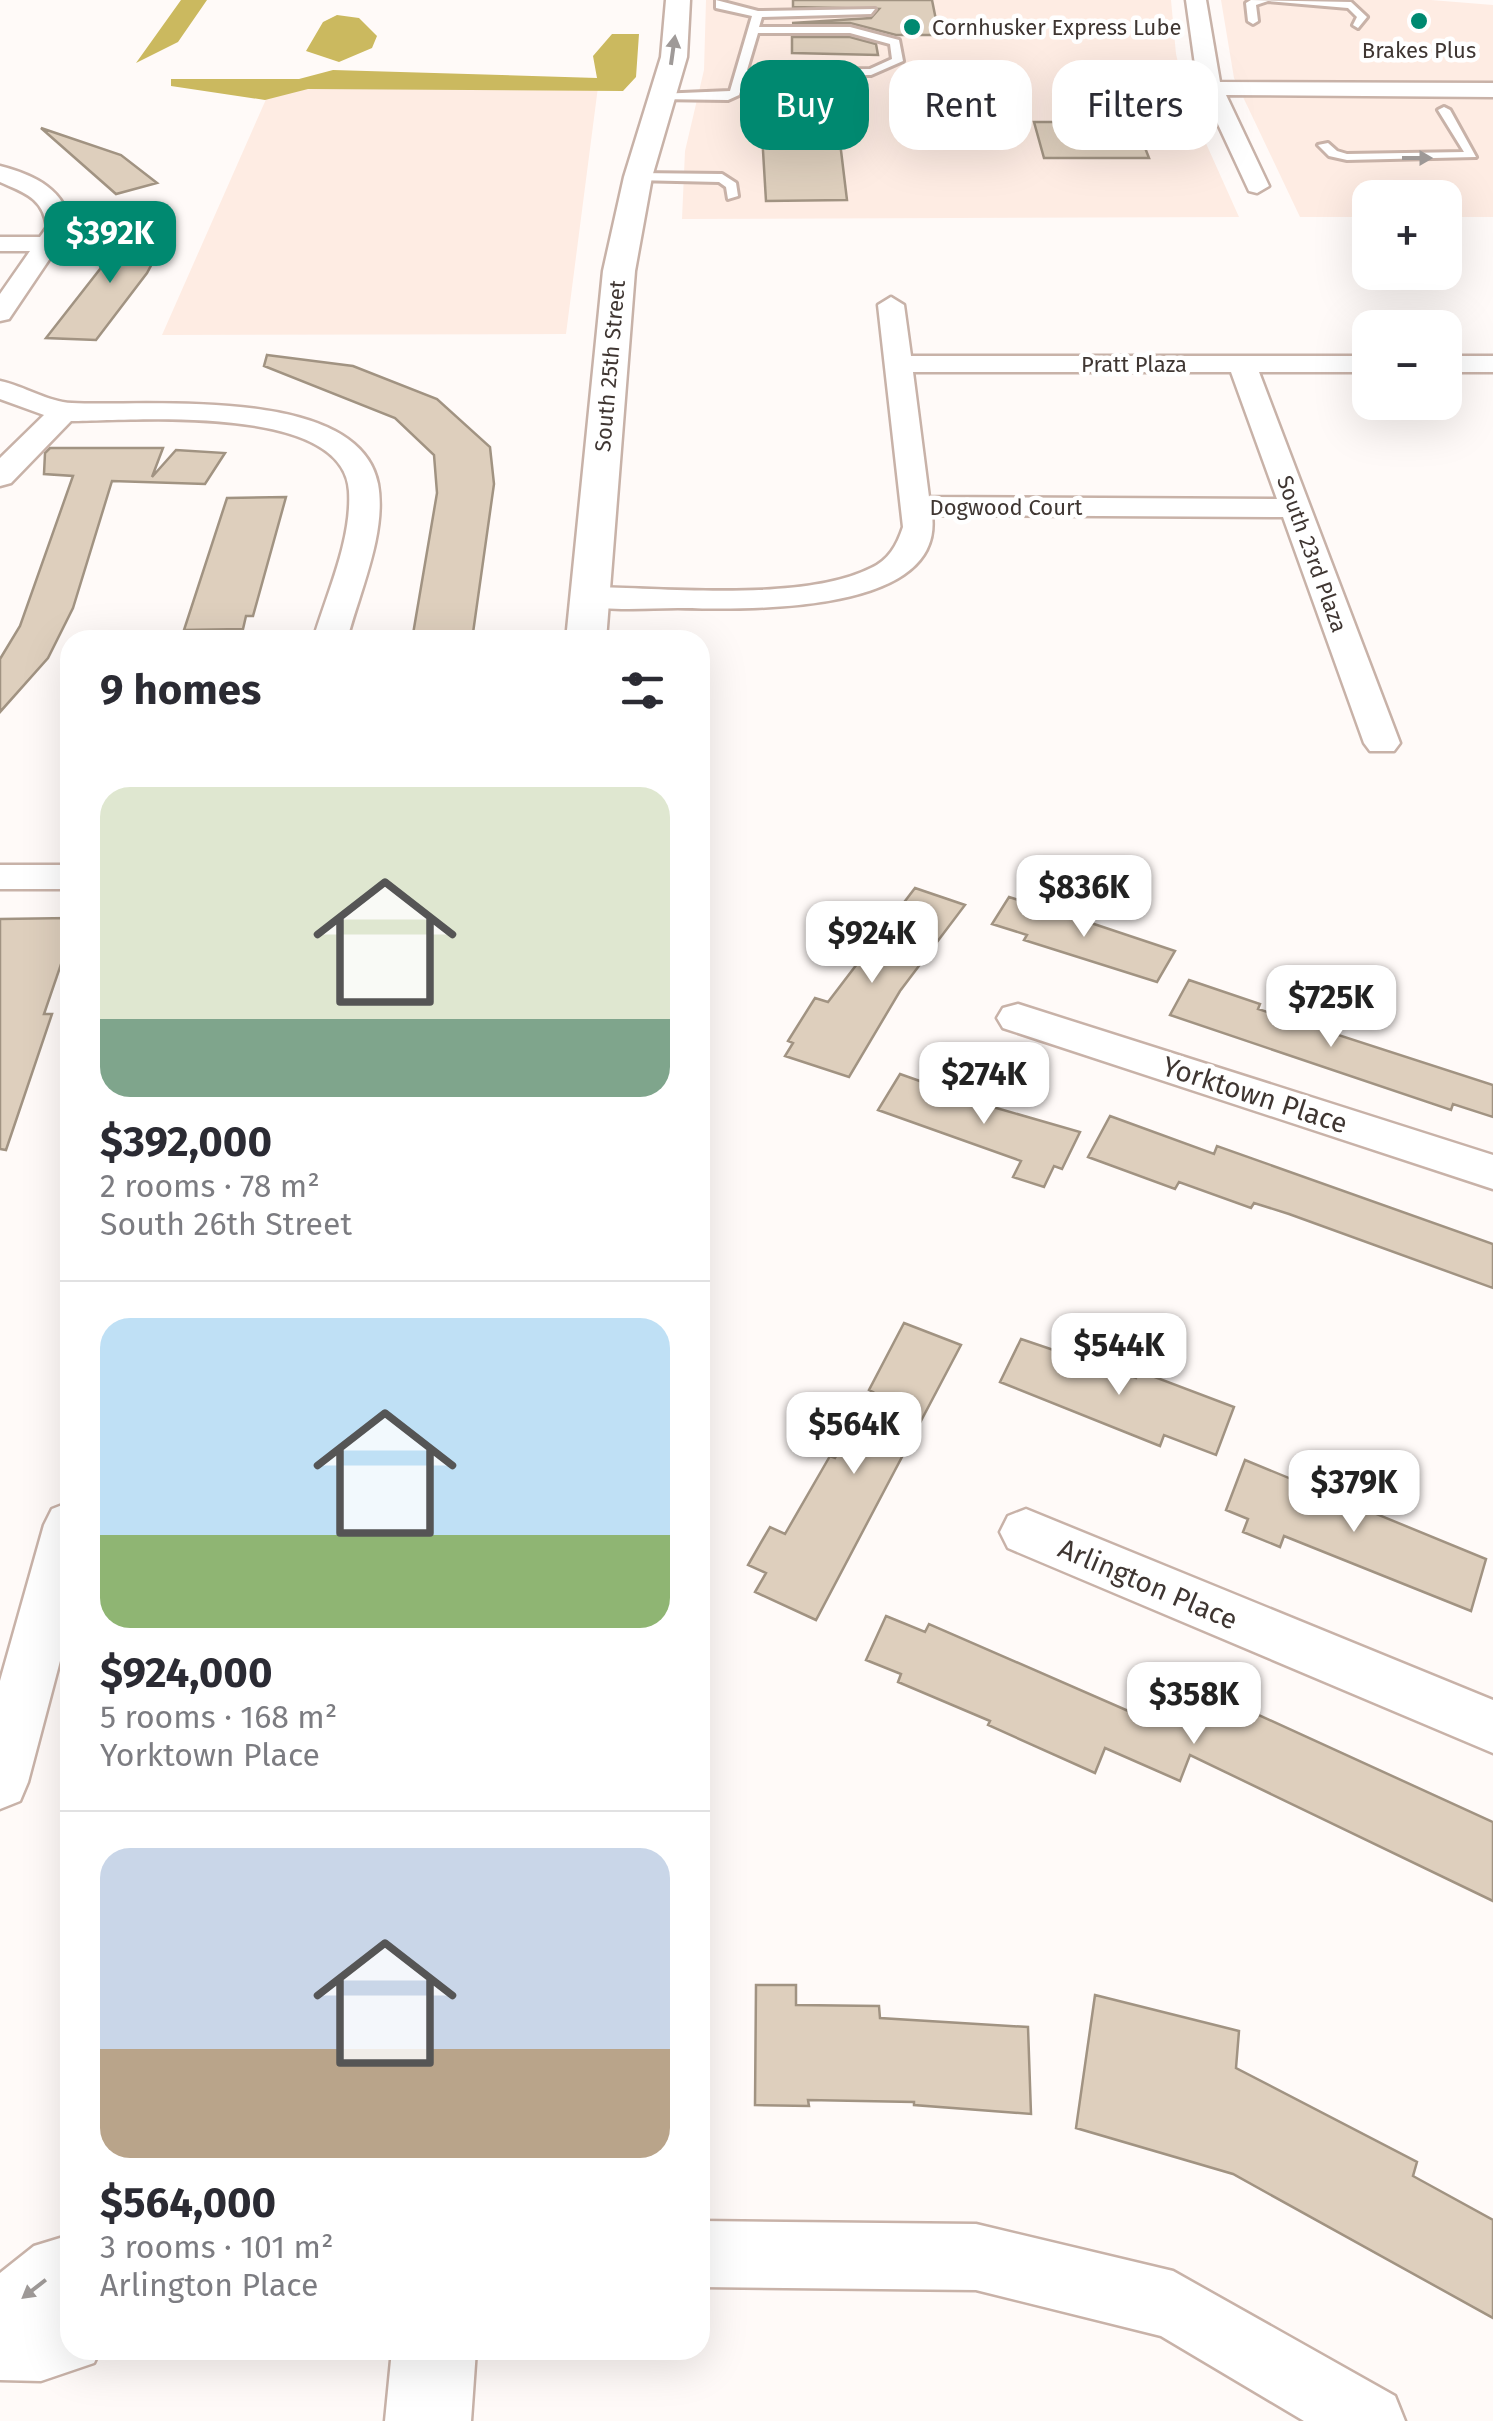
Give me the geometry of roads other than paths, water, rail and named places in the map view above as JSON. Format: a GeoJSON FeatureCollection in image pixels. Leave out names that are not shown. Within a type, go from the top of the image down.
{"type":"FeatureCollection","features":[{"type":"Feature","properties":{"kind":"street","name":"South 25th Street"},"geometry":{"type":"LineString","coordinates":[[655,0],[648,81],[658,97]]}},
{"type":"Feature","properties":{"kind":"street","name":"South 25th Street"},"geometry":{"type":"LineString","coordinates":[[587,630],[619,271],[658,97],[674,58],[678,0]]}},
{"type":"Feature","properties":{"kind":"street"},"geometry":{"type":"LineString","coordinates":[[1196,0],[1207,60]]}},
{"type":"Feature","properties":{"kind":"street"},"geometry":{"type":"LineString","coordinates":[[1218,88],[1493,90]]}},
{"type":"Feature","properties":{"kind":"street"},"geometry":{"type":"LineString","coordinates":[[1218,101],[1257,186]]}},
{"type":"Feature","properties":{"kind":"street"},"geometry":{"type":"LineString","coordinates":[[0,174],[42,192],[56,206],[59,227],[51,244],[0,313]]}},
{"type":"Feature","properties":{"kind":"street"},"geometry":{"type":"LineString","coordinates":[[0,244],[51,244]]}},
{"type":"Feature","properties":{"kind":"street"},"geometry":{"type":"LineString","coordinates":[[891,305],[916,506]]}},
{"type":"Feature","properties":{"kind":"street","name":"Pratt Plaza"},"geometry":{"type":"LineString","coordinates":[[898,364],[1352,364]]}},
{"type":"Feature","properties":{"kind":"street","name":"South 23rd Plaza"},"geometry":{"type":"LineString","coordinates":[[1242,364],[1382,743]]}},
{"type":"Feature","properties":{"kind":"street"},"geometry":{"type":"LineString","coordinates":[[1462,364],[1493,364]]}},
{"type":"Feature","properties":{"kind":"street"},"geometry":{"type":"LineString","coordinates":[[0,389],[64,412],[245,415],[286,421],[335,444],[361,476],[364,506],[333,630]]}},
{"type":"Feature","properties":{"kind":"street"},"geometry":{"type":"LineString","coordinates":[[0,477],[24,448],[64,412]]}},
{"type":"Feature","properties":{"kind":"street","name":"Dogwood Court"},"geometry":{"type":"LineString","coordinates":[[590,597],[807,592],[880,577],[914,547],[918,527],[916,506],[1294,508]]}},
{"type":"Feature","properties":{"kind":"street"},"geometry":{"type":"LineString","coordinates":[[0,877],[60,878]]}},
{"type":"Feature","properties":{"kind":"street","name":"Yorktown Place"},"geometry":{"type":"LineString","coordinates":[[1018,1018],[1493,1172]]}},
{"type":"Feature","properties":{"kind":"street","name":"Arlington Place"},"geometry":{"type":"LineString","coordinates":[[1026,1532],[1493,1727]]}},
{"type":"Feature","properties":{"kind":"street"},"geometry":{"type":"LineString","coordinates":[[0,1782],[8,1723],[60,1557]]}},
{"type":"Feature","properties":{"kind":"street"},"geometry":{"type":"LineString","coordinates":[[710,2254],[976,2258],[1155,2300],[1173,2305],[1370,2421]]}},
{"type":"Feature","properties":{"kind":"street"},"geometry":{"type":"LineString","coordinates":[[0,2315],[60,2270]]}},
{"type":"Feature","properties":{"kind":"street"},"geometry":{"type":"LineString","coordinates":[[0,2346],[41,2346],[60,2341]]}},
{"type":"Feature","properties":{"kind":"street"},"geometry":{"type":"LineString","coordinates":[[428,2421],[433,2360]]}},
{"type":"Feature","properties":{"kind":"lane"},"geometry":{"type":"LineString","coordinates":[[722,0],[720,6],[758,14],[871,11]]}},
{"type":"Feature","properties":{"kind":"lane"},"geometry":{"type":"LineString","coordinates":[[1253,21],[1251,3],[1264,0]]}},
{"type":"Feature","properties":{"kind":"lane"},"geometry":{"type":"LineString","coordinates":[[1272,0],[1351,5],[1362,18],[1358,24]]}},
{"type":"Feature","properties":{"kind":"lane"},"geometry":{"type":"LineString","coordinates":[[744,60],[758,14]]}},
{"type":"Feature","properties":{"kind":"lane"},"geometry":{"type":"LineString","coordinates":[[753,30],[866,32],[895,42],[898,60],[869,72]]}},
{"type":"Feature","properties":{"kind":"lane"},"geometry":{"type":"LineString","coordinates":[[658,97],[728,97],[735,93],[740,73]]}},
{"type":"Feature","properties":{"kind":"lane"},"geometry":{"type":"LineString","coordinates":[[1324,145],[1333,154],[1347,157],[1472,155],[1444,110]]}},
{"type":"Feature","properties":{"kind":"lane"},"geometry":{"type":"LineString","coordinates":[[638,177],[722,178],[732,186],[732,196]]}},
{"type":"Feature","properties":{"kind":"place","name":"Brakes Plus"},"geometry":{"type":"Point","coordinates":[1419,21]}},
{"type":"Feature","properties":{"kind":"place","name":"Cornhusker Express Lube"},"geometry":{"type":"Point","coordinates":[912,27]}}]}
